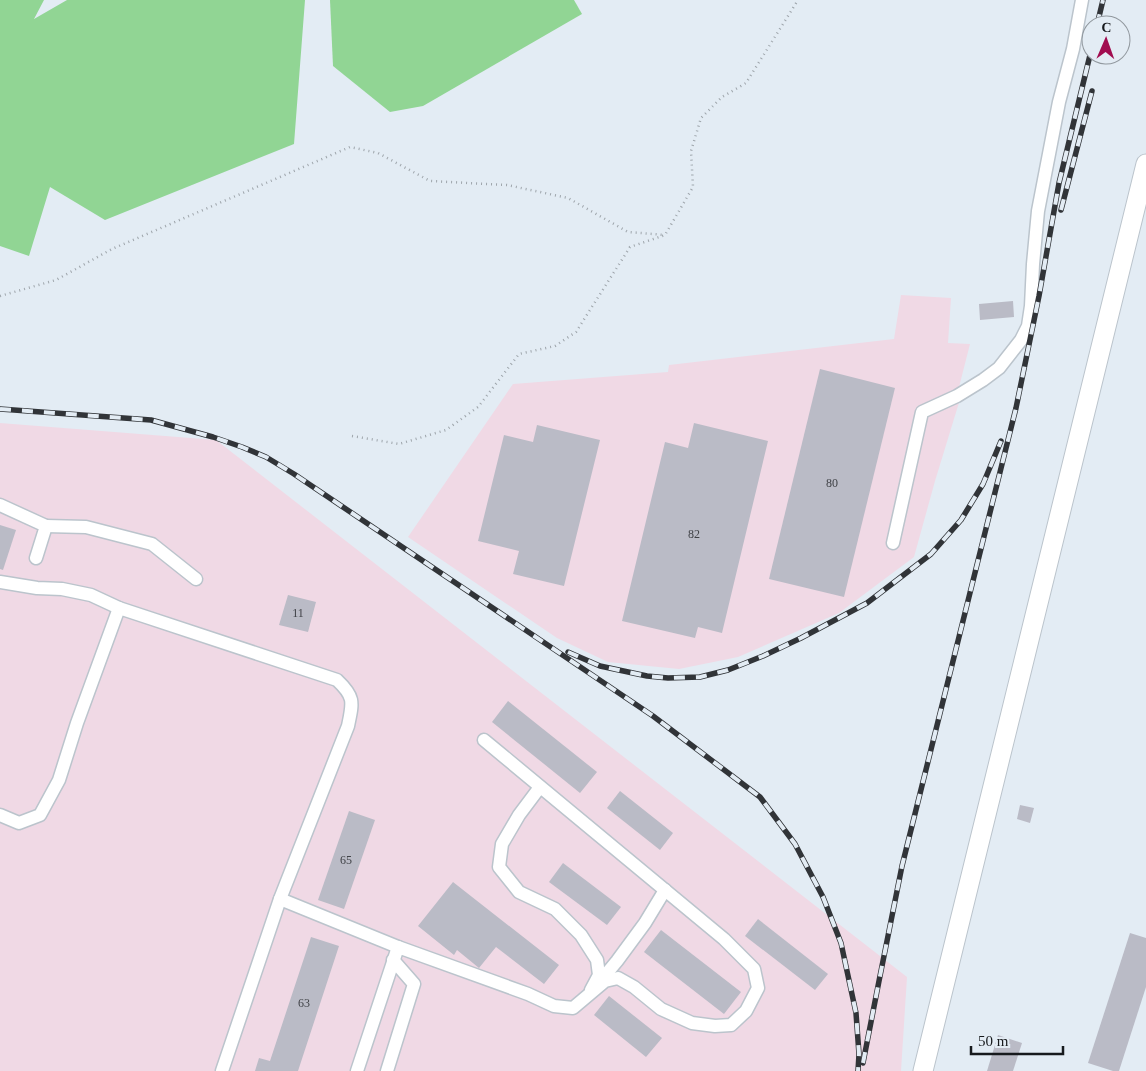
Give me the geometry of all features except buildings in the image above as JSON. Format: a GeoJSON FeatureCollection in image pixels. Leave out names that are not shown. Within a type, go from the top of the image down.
{"type":"FeatureCollection","features":[{"type":"Feature","properties":{"kind":"highway"},"geometry":{"type":"LineString","coordinates":[[923,1071],[1146,164]]}},
{"type":"Feature","properties":{"kind":"street"},"geometry":{"type":"LineString","coordinates":[[893,543],[922,412],[959,395],[999,368],[1021,340],[1028,326],[1031,306],[1032,264],[1040,202],[1058,102],[1073,49],[1082,0]]}},
{"type":"Feature","properties":{"kind":"street"},"geometry":{"type":"LineString","coordinates":[[0,505],[46,526],[86,527],[152,544],[196,579]]}},
{"type":"Feature","properties":{"kind":"street"},"geometry":{"type":"LineString","coordinates":[[36,558],[46,526]]}},
{"type":"Feature","properties":{"kind":"street"},"geometry":{"type":"LineString","coordinates":[[0,582],[37,588],[62,589],[91,595],[119,608],[337,680],[348,691],[351,701],[348,726],[280,899],[222,1071]]}},
{"type":"Feature","properties":{"kind":"street"},"geometry":{"type":"LineString","coordinates":[[0,815],[19,823],[40,815],[59,780],[77,723],[119,608]]}},
{"type":"Feature","properties":{"kind":"street"},"geometry":{"type":"LineString","coordinates":[[280,899],[398,947],[528,994],[554,1006],[573,1008],[605,981],[618,978],[634,987],[661,1009],[692,1023],[714,1026],[731,1025],[746,1011],[758,988],[754,969],[724,938],[484,740]]}},
{"type":"Feature","properties":{"kind":"street"},"geometry":{"type":"LineString","coordinates":[[540,787],[519,815],[502,844],[500,868],[520,892],[556,909],[581,935],[597,960],[599,975],[589,994]]}},
{"type":"Feature","properties":{"kind":"street"},"geometry":{"type":"LineString","coordinates":[[589,994],[617,961],[645,923],[665,890]]}},
{"type":"Feature","properties":{"kind":"street"},"geometry":{"type":"LineString","coordinates":[[357,1071],[398,947]]}},
{"type":"Feature","properties":{"kind":"street"},"geometry":{"type":"LineString","coordinates":[[387,1071],[414,984],[393,960]]}},
{"type":"Feature","properties":{"kind":"path"},"geometry":{"type":"LineString","coordinates":[[352,436],[399,444],[446,430],[478,407],[519,354],[555,346],[576,332],[630,247],[665,235],[693,187],[692,151],[701,118],[722,96],[746,83],[798,0]]}},
{"type":"Feature","properties":{"kind":"path"},"geometry":{"type":"LineString","coordinates":[[0,296],[56,280],[112,249],[350,147],[378,153],[430,181],[507,185],[568,198],[628,232],[665,235]]}},
{"type":"Feature","properties":{"kind":"shaded area"},"geometry":{"type":"Polygon","coordinates":[[[901,295],[951,298],[948,343],[970,344],[957,395],[961,396],[914,557],[839,613],[738,657],[679,669],[608,662],[557,638],[408,537],[513,384],[668,372],[669,365],[894,339],[901,295]]]}},
{"type":"Feature","properties":{"kind":"shaded area"},"geometry":{"type":"Polygon","coordinates":[[[0,423],[216,440],[907,977],[901,1071],[0,1071],[0,423]]]}},
{"type":"Feature","properties":{"kind":"green space"},"geometry":{"type":"Polygon","coordinates":[[[0,0],[44,0],[34,19],[67,0],[305,0],[294,144],[105,220],[50,187],[29,256],[0,246],[0,0]]]}},
{"type":"Feature","properties":{"kind":"green space"},"geometry":{"type":"Polygon","coordinates":[[[330,0],[574,0],[582,14],[423,106],[390,112],[333,66],[330,0]]]}},
{"type":"Feature","properties":{"kind":"railway"},"geometry":{"type":"LineString","coordinates":[[1099,15],[1103,0]]}},
{"type":"Feature","properties":{"kind":"railway"},"geometry":{"type":"LineString","coordinates":[[863,1063],[902,866],[1016,408],[1039,296],[1059,183],[1088,65]]}},
{"type":"Feature","properties":{"kind":"railway"},"geometry":{"type":"LineString","coordinates":[[1061,210],[1092,91]]}},
{"type":"Feature","properties":{"kind":"railway"},"geometry":{"type":"LineString","coordinates":[[0,409],[151,420],[213,437],[266,457],[653,716],[760,797],[795,844],[823,897],[841,943],[856,1013],[859,1054],[858,1071]]}},
{"type":"Feature","properties":{"kind":"railway"},"geometry":{"type":"LineString","coordinates":[[568,652],[600,666],[647,676],[668,678],[700,677],[728,670],[801,638],[867,603],[931,554],[961,520],[983,484],[1001,441]]}}]}
